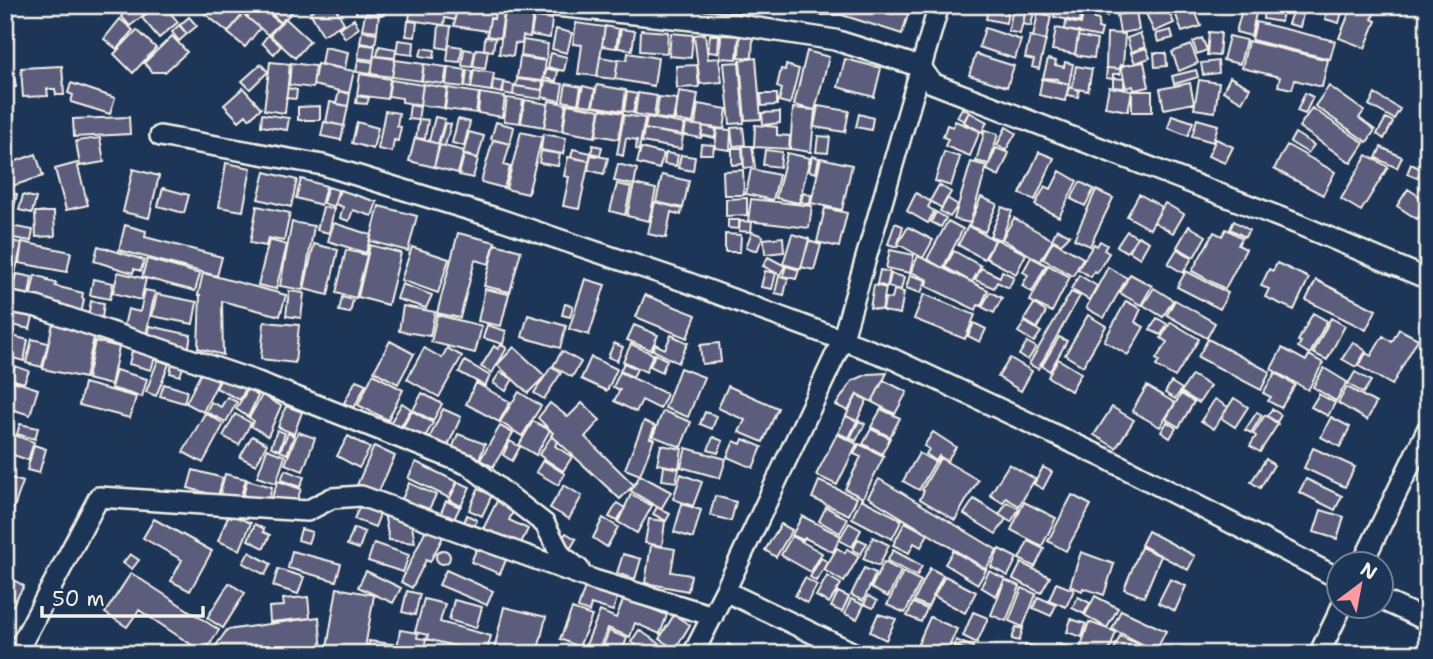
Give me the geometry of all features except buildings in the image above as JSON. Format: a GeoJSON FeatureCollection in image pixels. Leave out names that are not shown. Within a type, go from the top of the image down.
{"type":"FeatureCollection","features":[{"type":"Feature","properties":{"kind":"street"},"geometry":{"type":"LineString","coordinates":[[545,5],[733,24],[822,38],[921,67],[932,83],[1295,223],[1428,279]]}},
{"type":"Feature","properties":{"kind":"street"},"geometry":{"type":"LineString","coordinates":[[693,654],[725,592],[842,341],[939,5]]}},
{"type":"Feature","properties":{"kind":"street"},"geometry":{"type":"LineString","coordinates":[[160,136],[323,165],[499,219],[686,282],[891,358],[1098,455],[1324,570]]}},
{"type":"Feature","properties":{"kind":"street"},"geometry":{"type":"LineString","coordinates":[[5,300],[37,307],[258,382],[469,465],[545,524],[561,555],[594,580]]}},
{"type":"Feature","properties":{"kind":"street"},"geometry":{"type":"LineString","coordinates":[[1369,550],[1428,428]]}},
{"type":"Feature","properties":{"kind":"street"},"geometry":{"type":"LineString","coordinates":[[16,654],[99,497],[307,511],[332,498],[361,496],[594,580],[713,616]]}},
{"type":"Feature","properties":{"kind":"street"},"geometry":{"type":"LineString","coordinates":[[725,592],[856,654]]}},
{"type":"Feature","properties":{"kind":"street"},"geometry":{"type":"LineString","coordinates":[[1394,604],[1428,621]]}},
{"type":"Feature","properties":{"kind":"street"},"geometry":{"type":"LineString","coordinates":[[1320,654],[1336,620]]}}]}
